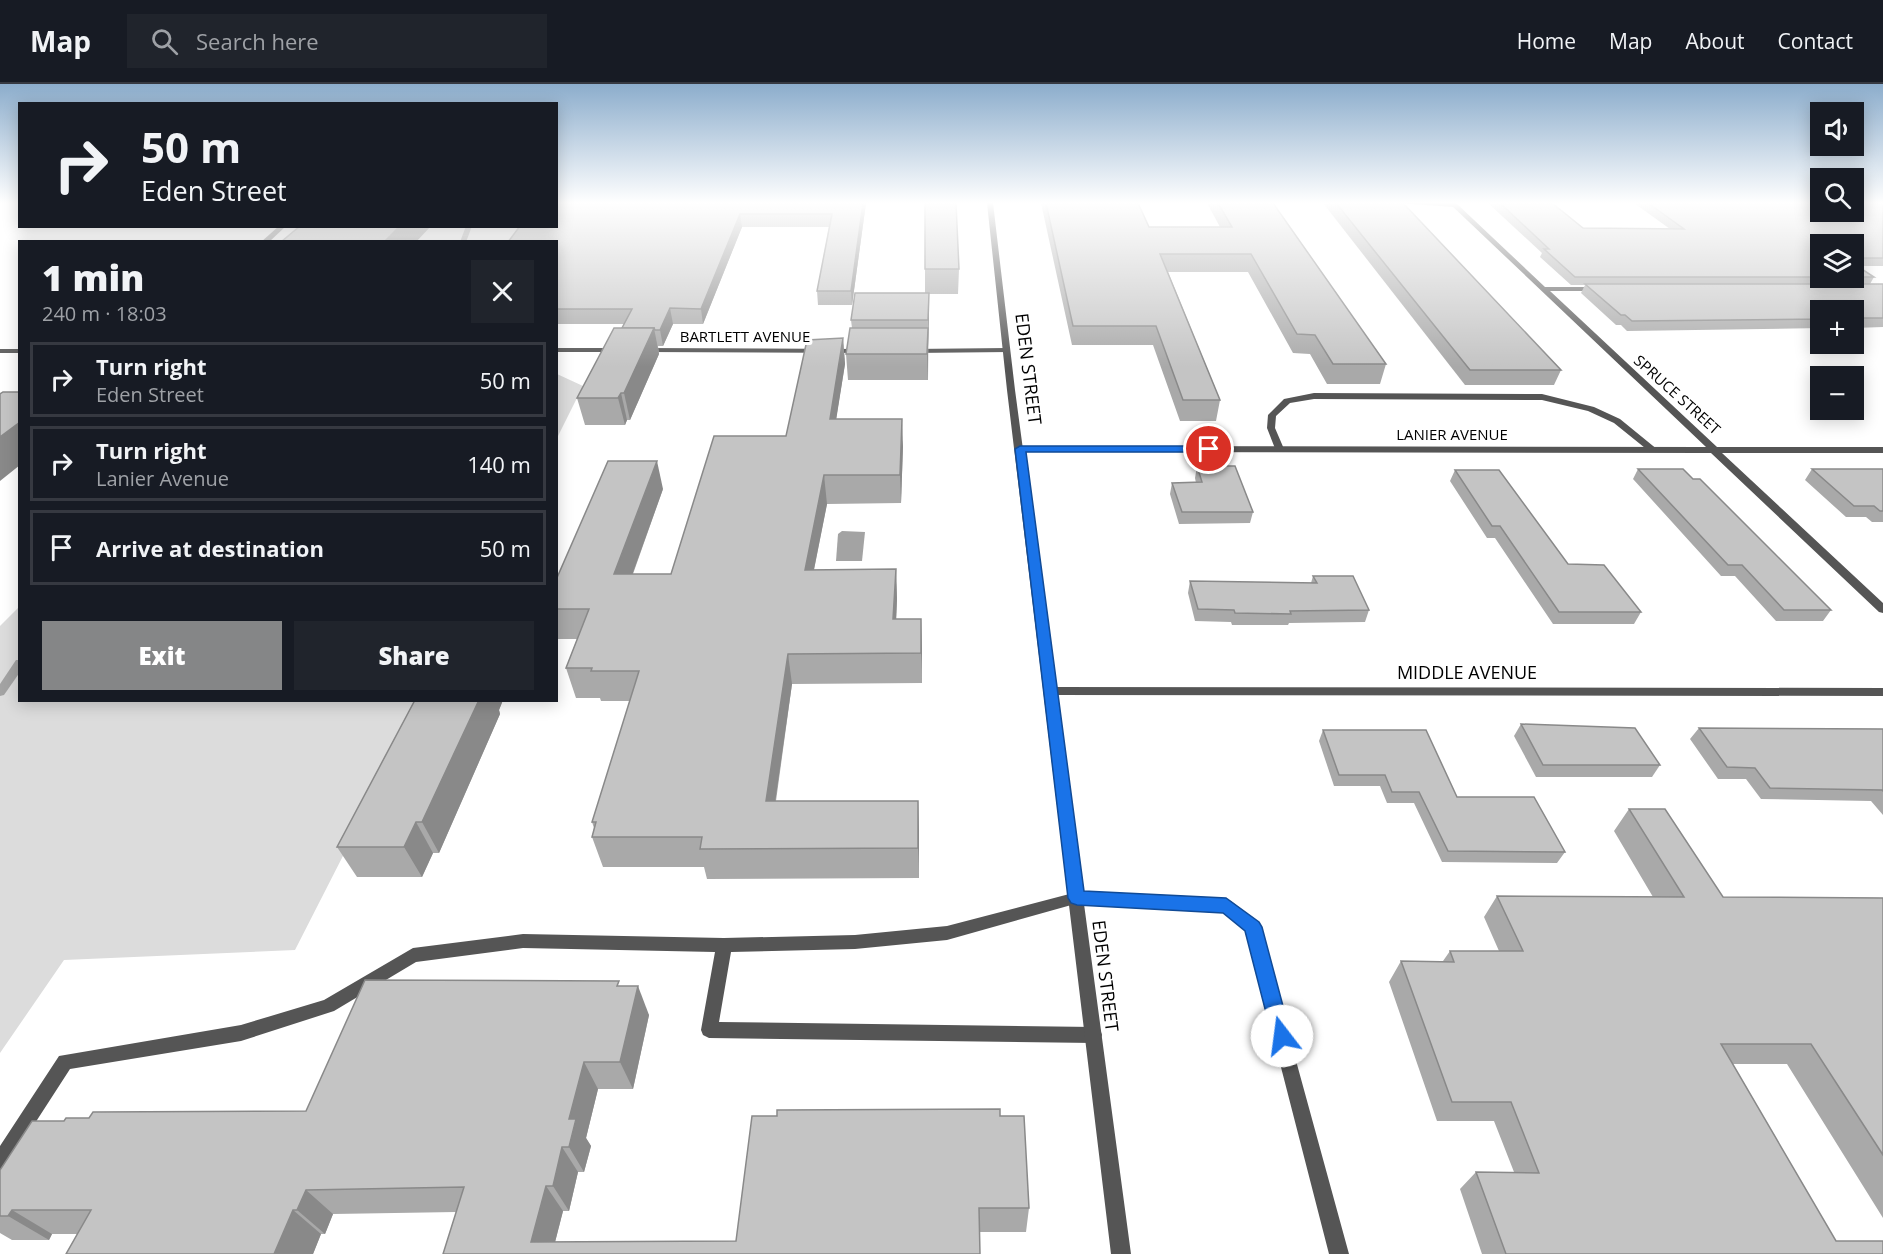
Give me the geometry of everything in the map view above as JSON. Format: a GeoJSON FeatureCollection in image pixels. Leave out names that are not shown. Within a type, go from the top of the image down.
{"type":"FeatureCollection","features":[{"type":"Feature","properties":{"kind":"street","name":"EDEN STREET"},"geometry":{"type":"LineString","coordinates":[[996,258],[1121,1254]]}},
{"type":"Feature","properties":{"kind":"street","name":"SPRUCE STREET"},"geometry":{"type":"LineString","coordinates":[[1510,258],[1717,450],[1883,609]]}},
{"type":"Feature","properties":{"kind":"street"},"geometry":{"type":"LineString","coordinates":[[1543,289],[1612,289]]}},
{"type":"Feature","properties":{"kind":"street"},"geometry":{"type":"LineString","coordinates":[[558,350],[626,350]]}},
{"type":"Feature","properties":{"kind":"street","name":"BARTLETT AVENUE"},"geometry":{"type":"LineString","coordinates":[[636,350],[869,351]]}},
{"type":"Feature","properties":{"kind":"street"},"geometry":{"type":"LineString","coordinates":[[904,351],[1006,350]]}},
{"type":"Feature","properties":{"kind":"street"},"geometry":{"type":"LineString","coordinates":[[0,351],[18,351]]}},
{"type":"Feature","properties":{"kind":"street"},"geometry":{"type":"LineString","coordinates":[[1279,449],[1271,428],[1272,415],[1287,401],[1314,396],[1337,396],[1551,398],[1591,409],[1617,421],[1653,450]]}},
{"type":"Feature","properties":{"kind":"street","name":"LANIER AVENUE"},"geometry":{"type":"LineString","coordinates":[[1020,449],[1883,450]]}},
{"type":"Feature","properties":{"kind":"street","name":"MIDDLE AVENUE"},"geometry":{"type":"LineString","coordinates":[[1051,691],[1883,692]]}},
{"type":"Feature","properties":{"kind":"street"},"geometry":{"type":"LineString","coordinates":[[0,1162],[65,1062],[241,1033],[328,1006],[413,955],[523,941],[724,945],[855,942],[946,933],[1077,898],[1226,906],[1253,927],[1339,1254]]}},
{"type":"Feature","properties":{"kind":"street"},"geometry":{"type":"LineString","coordinates":[[724,945],[709,1030],[1094,1035]]}},
{"type":"Feature","properties":{"kind":"shaded area"},"geometry":{"type":"Polygon","coordinates":[[[558,374],[583,386],[558,436],[558,374]]]}},
{"type":"Feature","properties":{"kind":"shaded area"},"geometry":{"type":"Polygon","coordinates":[[[842,531],[865,532],[862,561],[836,561],[838,534],[842,531]]]}},
{"type":"Feature","properties":{"kind":"shaded area"},"geometry":{"type":"Polygon","coordinates":[[[18,608],[18,702],[421,702],[295,950],[64,960],[0,1053],[0,626],[18,608]]]}},
{"type":"Feature","properties":{"kind":"building"},"geometry":{"type":"Polygon","coordinates":[[[558,258],[722,258],[701,309],[670,308],[660,330],[622,328],[632,309],[558,309],[558,258]]]}},
{"type":"Feature","properties":{"kind":"building"},"geometry":{"type":"Polygon","coordinates":[[[824,258],[856,258],[851,291],[817,291],[824,258]]]}},
{"type":"Feature","properties":{"kind":"building"},"geometry":{"type":"Polygon","coordinates":[[[925,258],[958,258],[959,269],[925,269],[925,258]]]}},
{"type":"Feature","properties":{"kind":"building"},"geometry":{"type":"Polygon","coordinates":[[[1058,258],[1161,258],[1220,400],[1183,400],[1156,326],[1073,326],[1058,258]]]}},
{"type":"Feature","properties":{"kind":"building"},"geometry":{"type":"Polygon","coordinates":[[[1253,258],[1311,258],[1386,364],[1333,364],[1315,335],[1297,334],[1253,258]]]}},
{"type":"Feature","properties":{"kind":"building"},"geometry":{"type":"Polygon","coordinates":[[[1380,258],[1455,258],[1561,370],[1470,370],[1380,258]]]}},
{"type":"Feature","properties":{"kind":"building"},"geometry":{"type":"Polygon","coordinates":[[[1554,258],[1810,258],[1810,277],[1575,277],[1554,258]]]}},
{"type":"Feature","properties":{"kind":"building"},"geometry":{"type":"Polygon","coordinates":[[[1864,270],[1874,277],[1864,277],[1864,270]]]}},
{"type":"Feature","properties":{"kind":"building"},"geometry":{"type":"Polygon","coordinates":[[[1585,284],[1810,284],[1810,288],[1864,288],[1864,284],[1883,284],[1883,318],[1864,318],[1864,300],[1810,300],[1810,319],[1632,321],[1625,315],[1621,315],[1585,284]]]}},
{"type":"Feature","properties":{"kind":"building"},"geometry":{"type":"Polygon","coordinates":[[[855,293],[929,293],[928,320],[851,320],[855,293]]]}},
{"type":"Feature","properties":{"kind":"building"},"geometry":{"type":"Polygon","coordinates":[[[614,328],[654,328],[624,393],[621,393],[618,398],[577,398],[614,328]]]}},
{"type":"Feature","properties":{"kind":"building"},"geometry":{"type":"Polygon","coordinates":[[[850,328],[928,328],[927,354],[846,354],[850,328]]]}},
{"type":"Feature","properties":{"kind":"building"},"geometry":{"type":"Polygon","coordinates":[[[843,338],[830,419],[902,419],[900,475],[824,475],[805,570],[896,569],[893,619],[921,619],[921,653],[788,654],[766,801],[918,801],[918,848],[700,849],[702,837],[592,837],[596,822],[592,822],[639,671],[591,671],[592,668],[566,668],[589,609],[558,609],[558,575],[608,461],[657,461],[614,574],[671,574],[714,436],[786,436],[807,340],[843,338]]]}},
{"type":"Feature","properties":{"kind":"building"},"geometry":{"type":"Polygon","coordinates":[[[18,392],[18,424],[0,437],[0,394],[18,392]]]}},
{"type":"Feature","properties":{"kind":"building"},"geometry":{"type":"Polygon","coordinates":[[[1197,466],[1235,466],[1253,512],[1182,512],[1172,483],[1202,482],[1197,466]]]}},
{"type":"Feature","properties":{"kind":"building"},"geometry":{"type":"Polygon","coordinates":[[[1638,469],[1683,469],[1693,479],[1700,479],[1831,610],[1784,610],[1742,565],[1728,565],[1638,469]]]}},
{"type":"Feature","properties":{"kind":"building"},"geometry":{"type":"Polygon","coordinates":[[[1812,469],[1883,469],[1883,511],[1874,506],[1854,506],[1812,469]]]}},
{"type":"Feature","properties":{"kind":"building"},"geometry":{"type":"Polygon","coordinates":[[[1455,470],[1499,470],[1568,564],[1604,565],[1641,612],[1559,612],[1500,526],[1492,526],[1455,470]]]}},
{"type":"Feature","properties":{"kind":"building"},"geometry":{"type":"Polygon","coordinates":[[[1313,576],[1353,576],[1369,610],[1290,611],[1291,614],[1235,613],[1234,610],[1198,609],[1190,581],[1317,583],[1313,576]]]}},
{"type":"Feature","properties":{"kind":"building"},"geometry":{"type":"Polygon","coordinates":[[[414,702],[478,702],[422,822],[416,822],[404,847],[337,847],[414,702]]]}},
{"type":"Feature","properties":{"kind":"building"},"geometry":{"type":"Polygon","coordinates":[[[1521,724],[1635,728],[1660,765],[1543,765],[1521,724]]]}},
{"type":"Feature","properties":{"kind":"building"},"geometry":{"type":"Polygon","coordinates":[[[1699,728],[1883,729],[1883,791],[1770,788],[1755,768],[1727,767],[1699,728]]]}},
{"type":"Feature","properties":{"kind":"building"},"geometry":{"type":"Polygon","coordinates":[[[1323,730],[1426,730],[1457,797],[1534,797],[1565,852],[1448,851],[1419,792],[1392,792],[1385,775],[1339,775],[1323,730]]]}},
{"type":"Feature","properties":{"kind":"building"},"geometry":{"type":"Polygon","coordinates":[[[1629,809],[1665,809],[1723,897],[1883,898],[1883,1155],[1811,1044],[1721,1044],[1836,1241],[1883,1241],[1883,1254],[1506,1254],[1476,1172],[1539,1173],[1511,1102],[1452,1102],[1401,961],[1454,962],[1450,951],[1523,951],[1497,896],[1684,897],[1629,809]]]}},
{"type":"Feature","properties":{"kind":"building"},"geometry":{"type":"Polygon","coordinates":[[[365,980],[619,981],[617,986],[638,986],[620,1062],[584,1062],[569,1119],[576,1119],[569,1147],[562,1147],[553,1186],[546,1186],[531,1242],[736,1241],[752,1116],[777,1116],[777,1110],[1000,1109],[1000,1116],[1024,1116],[1029,1208],[979,1208],[980,1254],[443,1254],[464,1187],[306,1190],[297,1210],[293,1210],[274,1254],[66,1254],[91,1210],[12,1210],[8,1216],[0,1216],[0,1170],[32,1121],[89,1118],[93,1112],[306,1111],[365,980]]]}},
{"type":"Feature","properties":{"kind":"waterway"},"geometry":{"type":"LineString","coordinates":[[0,692],[18,666]]}},
{"type":"Feature","properties":{"kind":"route"},"geometry":{"type":"LineString","coordinates":[[1209,449],[1020,449],[1077,898],[1226,906],[1253,927],[1282,1036]]}}]}
